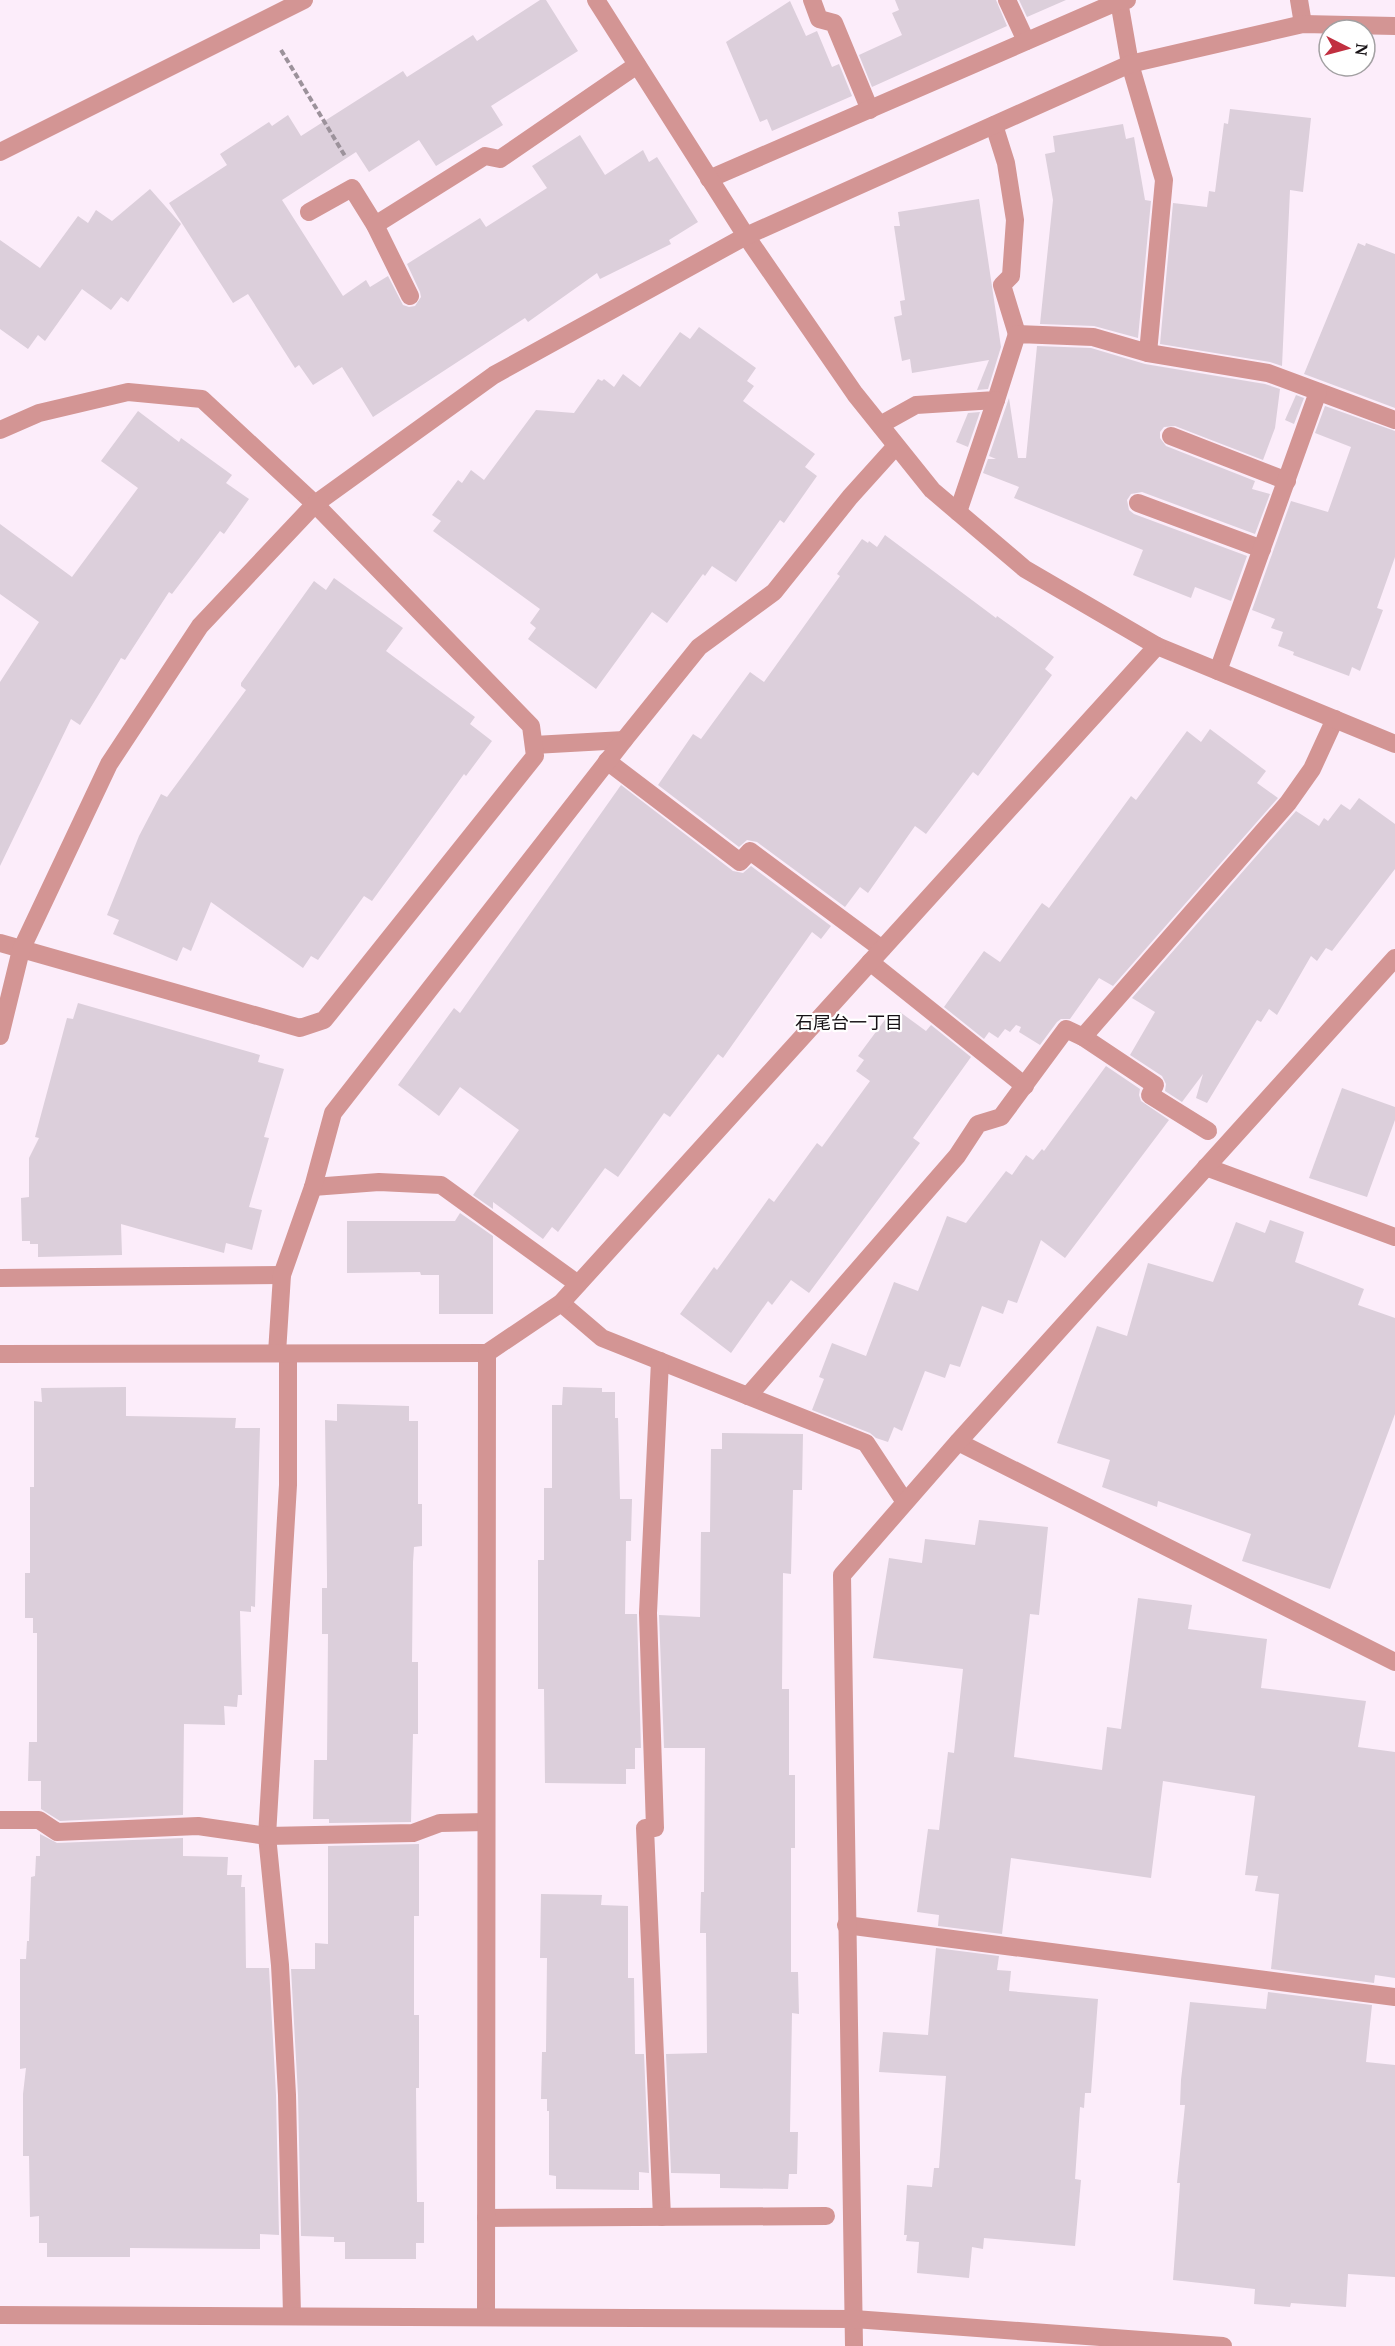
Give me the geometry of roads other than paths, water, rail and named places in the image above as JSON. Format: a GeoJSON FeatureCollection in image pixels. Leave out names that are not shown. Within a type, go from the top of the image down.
{"type":"FeatureCollection","features":[{"type":"Feature","properties":{"kind":"street"},"geometry":{"type":"LineString","coordinates":[[0,152],[304,0]]}},
{"type":"Feature","properties":{"kind":"street"},"geometry":{"type":"LineString","coordinates":[[596,0],[746,236],[855,394],[932,490],[1025,569],[1157,646],[1395,744]]}},
{"type":"Feature","properties":{"kind":"street"},"geometry":{"type":"LineString","coordinates":[[812,0],[819,19],[834,23],[870,110]]}},
{"type":"Feature","properties":{"kind":"street"},"geometry":{"type":"LineString","coordinates":[[1007,0],[1026,42]]}},
{"type":"Feature","properties":{"kind":"street"},"geometry":{"type":"LineString","coordinates":[[1299,0],[1304,24]]}},
{"type":"Feature","properties":{"kind":"street"},"geometry":{"type":"LineString","coordinates":[[710,179],[1123,1],[1130,64],[1164,180],[1148,353]]}},
{"type":"Feature","properties":{"kind":"street"},"geometry":{"type":"LineString","coordinates":[[0,1036],[21,950],[109,764],[200,626],[315,504],[494,375],[746,236],[1130,64],[1304,24],[1395,26]]}},
{"type":"Feature","properties":{"kind":"street"},"geometry":{"type":"LineString","coordinates":[[375,225],[485,156],[500,159],[638,65]]}},
{"type":"Feature","properties":{"kind":"street"},"geometry":{"type":"LineString","coordinates":[[958,512],[1017,334],[1002,285],[1011,276],[1015,220],[1006,163],[994,125]]}},
{"type":"Feature","properties":{"kind":"street"},"geometry":{"type":"LineString","coordinates":[[309,212],[352,188],[375,225],[410,296]]}},
{"type":"Feature","properties":{"kind":"street"},"geometry":{"type":"LineString","coordinates":[[1017,334],[1092,337],[1148,353],[1268,373],[1395,420]]}},
{"type":"Feature","properties":{"kind":"street"},"geometry":{"type":"LineString","coordinates":[[0,430],[39,413],[128,392],[202,399],[315,504],[531,726],[535,756],[324,1020],[300,1028],[0,943]]}},
{"type":"Feature","properties":{"kind":"street"},"geometry":{"type":"LineString","coordinates":[[1218,671],[1318,392]]}},
{"type":"Feature","properties":{"kind":"street"},"geometry":{"type":"LineString","coordinates":[[880,425],[916,405],[996,400]]}},
{"type":"Feature","properties":{"kind":"street"},"geometry":{"type":"LineString","coordinates":[[1171,436],[1287,481]]}},
{"type":"Feature","properties":{"kind":"street"},"geometry":{"type":"LineString","coordinates":[[292,2316],[287,2083],[280,1965],[267,1836],[288,1485],[282,1275],[313,1187],[333,1113],[607,761],[699,647],[774,592],[850,497],[896,446]]}},
{"type":"Feature","properties":{"kind":"street"},"geometry":{"type":"LineString","coordinates":[[1138,503],[1262,549]]}},
{"type":"Feature","properties":{"kind":"street"},"geometry":{"type":"LineString","coordinates":[[0,1354],[487,1353],[561,1303],[1157,646]]}},
{"type":"Feature","properties":{"kind":"street"},"geometry":{"type":"LineString","coordinates":[[1083,1037],[1288,803],[1312,769],[1335,719]]}},
{"type":"Feature","properties":{"kind":"street"},"geometry":{"type":"LineString","coordinates":[[534,745],[624,740]]}},
{"type":"Feature","properties":{"kind":"street"},"geometry":{"type":"LineString","coordinates":[[607,761],[740,862],[750,851],[876,956],[1024,1086]]}},
{"type":"Feature","properties":{"kind":"street"},"geometry":{"type":"LineString","coordinates":[[854,2346],[842,1575],[958,1442],[1395,958]]}},
{"type":"Feature","properties":{"kind":"street"},"geometry":{"type":"LineString","coordinates":[[748,1396],[957,1156],[978,1124],[1001,1117],[1066,1029],[1083,1037],[1155,1085],[1150,1095],[1209,1131]]}},
{"type":"Feature","properties":{"kind":"street"},"geometry":{"type":"LineString","coordinates":[[1206,1167],[1395,1237]]}},
{"type":"Feature","properties":{"kind":"street"},"geometry":{"type":"LineString","coordinates":[[313,1187],[379,1182],[441,1185],[578,1284]]}},
{"type":"Feature","properties":{"kind":"street"},"geometry":{"type":"LineString","coordinates":[[0,1278],[282,1275]]}},
{"type":"Feature","properties":{"kind":"street"},"geometry":{"type":"LineString","coordinates":[[561,1303],[602,1338],[866,1443],[905,1502]]}},
{"type":"Feature","properties":{"kind":"street"},"geometry":{"type":"LineString","coordinates":[[486,2317],[487,1353]]}},
{"type":"Feature","properties":{"kind":"street"},"geometry":{"type":"LineString","coordinates":[[660,1361],[648,1613],[655,1828],[645,1828],[662,2217]]}},
{"type":"Feature","properties":{"kind":"street"},"geometry":{"type":"LineString","coordinates":[[958,1442],[1395,1662]]}},
{"type":"Feature","properties":{"kind":"street"},"geometry":{"type":"LineString","coordinates":[[0,1820],[39,1820],[57,1832],[198,1826],[267,1836],[413,1833],[440,1823],[486,1822]]}},
{"type":"Feature","properties":{"kind":"street"},"geometry":{"type":"LineString","coordinates":[[846,1925],[1395,1997]]}},
{"type":"Feature","properties":{"kind":"street"},"geometry":{"type":"LineString","coordinates":[[486,2218],[826,2216]]}},
{"type":"Feature","properties":{"kind":"street"},"geometry":{"type":"LineString","coordinates":[[0,2315],[854,2319],[1223,2346]]}},
{"type":"Feature","properties":{"kind":"district","name":"石尾台一丁目"},"geometry":{"type":"Point","coordinates":[849,1022]}}]}
